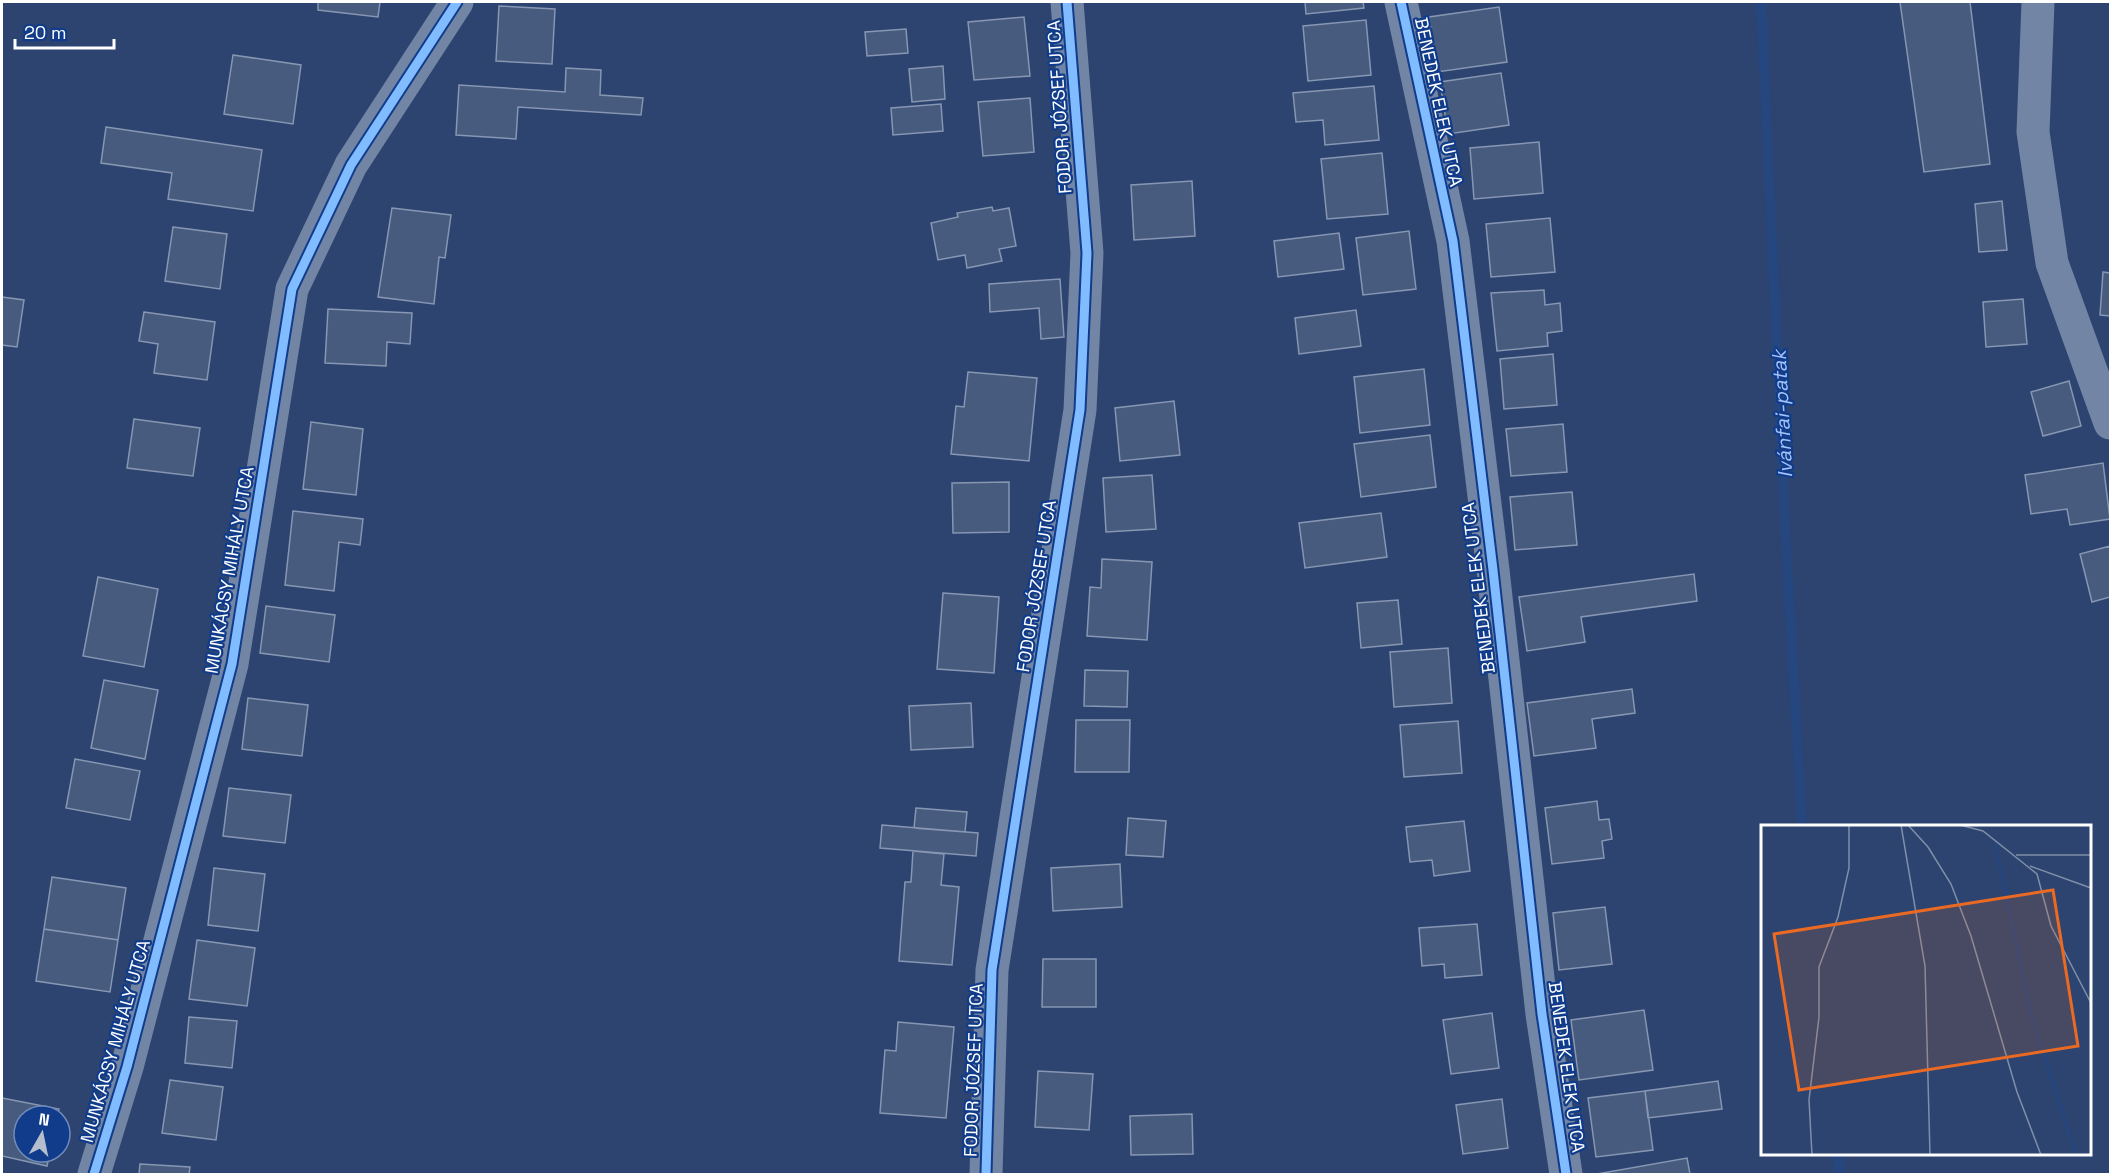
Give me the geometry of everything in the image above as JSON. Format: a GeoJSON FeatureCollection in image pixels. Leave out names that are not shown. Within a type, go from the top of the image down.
{"type":"FeatureCollection","features":[{"type":"Feature","properties":{"kind":"street","name":"MUNKÁCSY MIHÁLY UTCA"},"geometry":{"type":"LineString","coordinates":[[94,1174],[127,1067],[232,664],[292,290],[351,165],[458,2]]}},
{"type":"Feature","properties":{"kind":"street","name":"FODOR JÓZSEF UTCA"},"geometry":{"type":"LineString","coordinates":[[986,1174],[992,970],[1080,410],[1087,253],[1067,2]]}},
{"type":"Feature","properties":{"kind":"street","name":"BENEDEK ELEK UTCA"},"geometry":{"type":"LineString","coordinates":[[1401,2],[1452,241],[1493,570],[1542,1014],[1566,1174]]}},
{"type":"Feature","properties":{"kind":"street"},"geometry":{"type":"LineString","coordinates":[[2038,2],[2033,132],[2052,263],[2110,423]]}},
{"type":"Feature","properties":{"kind":"building"},"geometry":{"type":"Polygon","coordinates":[[[318,2],[380,2],[378,17],[318,10],[318,2]]]}},
{"type":"Feature","properties":{"kind":"building"},"geometry":{"type":"Polygon","coordinates":[[[1305,2],[1363,2],[1364,8],[1306,14],[1305,2]]]}},
{"type":"Feature","properties":{"kind":"building"},"geometry":{"type":"Polygon","coordinates":[[[1900,2],[1970,2],[1990,164],[1924,172],[1900,2]]]}},
{"type":"Feature","properties":{"kind":"building"},"geometry":{"type":"Polygon","coordinates":[[[499,6],[555,9],[552,64],[496,61],[499,6]]]}},
{"type":"Feature","properties":{"kind":"building"},"geometry":{"type":"Polygon","coordinates":[[[1499,7],[1507,62],[1437,72],[1429,17],[1499,7]]]}},
{"type":"Feature","properties":{"kind":"building"},"geometry":{"type":"Polygon","coordinates":[[[1024,17],[1030,76],[974,80],[968,22],[1024,17]]]}},
{"type":"Feature","properties":{"kind":"building"},"geometry":{"type":"Polygon","coordinates":[[[1366,20],[1371,75],[1308,81],[1303,26],[1366,20]]]}},
{"type":"Feature","properties":{"kind":"building"},"geometry":{"type":"Polygon","coordinates":[[[906,29],[908,53],[867,56],[865,32],[906,29]]]}},
{"type":"Feature","properties":{"kind":"building"},"geometry":{"type":"Polygon","coordinates":[[[233,55],[301,65],[293,124],[224,114],[233,55]]]}},
{"type":"Feature","properties":{"kind":"building"},"geometry":{"type":"Polygon","coordinates":[[[943,66],[945,99],[912,102],[909,69],[943,66]]]}},
{"type":"Feature","properties":{"kind":"building"},"geometry":{"type":"Polygon","coordinates":[[[566,68],[601,70],[600,95],[643,98],[641,115],[518,107],[516,139],[456,135],[459,85],[565,92],[566,68]]]}},
{"type":"Feature","properties":{"kind":"building"},"geometry":{"type":"Polygon","coordinates":[[[1501,73],[1509,125],[1448,134],[1440,82],[1501,73]]]}},
{"type":"Feature","properties":{"kind":"building"},"geometry":{"type":"Polygon","coordinates":[[[1374,86],[1379,140],[1325,145],[1323,120],[1296,122],[1293,93],[1374,86]]]}},
{"type":"Feature","properties":{"kind":"building"},"geometry":{"type":"Polygon","coordinates":[[[1030,98],[1034,152],[983,156],[978,102],[1030,98]]]}},
{"type":"Feature","properties":{"kind":"building"},"geometry":{"type":"Polygon","coordinates":[[[941,104],[943,131],[893,135],[891,108],[941,104]]]}},
{"type":"Feature","properties":{"kind":"building"},"geometry":{"type":"Polygon","coordinates":[[[106,127],[262,150],[253,211],[168,199],[172,173],[101,163],[106,127]]]}},
{"type":"Feature","properties":{"kind":"building"},"geometry":{"type":"Polygon","coordinates":[[[1539,142],[1543,193],[1474,199],[1470,148],[1539,142]]]}},
{"type":"Feature","properties":{"kind":"building"},"geometry":{"type":"Polygon","coordinates":[[[1382,153],[1388,214],[1327,219],[1321,159],[1382,153]]]}},
{"type":"Feature","properties":{"kind":"building"},"geometry":{"type":"Polygon","coordinates":[[[1192,181],[1195,236],[1134,240],[1131,185],[1192,181]]]}},
{"type":"Feature","properties":{"kind":"building"},"geometry":{"type":"Polygon","coordinates":[[[2002,201],[2007,250],[1979,252],[1975,204],[2002,201]]]}},
{"type":"Feature","properties":{"kind":"building"},"geometry":{"type":"Polygon","coordinates":[[[992,207],[993,211],[1009,208],[1016,246],[999,249],[1002,261],[967,268],[965,255],[938,260],[931,223],[958,217],[957,213],[992,207]]]}},
{"type":"Feature","properties":{"kind":"building"},"geometry":{"type":"Polygon","coordinates":[[[392,208],[451,215],[445,258],[439,257],[434,304],[378,297],[392,208]]]}},
{"type":"Feature","properties":{"kind":"building"},"geometry":{"type":"Polygon","coordinates":[[[1550,218],[1555,272],[1491,277],[1486,224],[1550,218]]]}},
{"type":"Feature","properties":{"kind":"building"},"geometry":{"type":"Polygon","coordinates":[[[173,227],[227,234],[220,289],[165,281],[173,227]]]}},
{"type":"Feature","properties":{"kind":"building"},"geometry":{"type":"Polygon","coordinates":[[[1409,231],[1416,289],[1363,295],[1356,238],[1409,231]]]}},
{"type":"Feature","properties":{"kind":"building"},"geometry":{"type":"Polygon","coordinates":[[[1339,233],[1344,269],[1278,277],[1274,241],[1339,233]]]}},
{"type":"Feature","properties":{"kind":"building"},"geometry":{"type":"Polygon","coordinates":[[[2103,272],[2110,273],[2110,316],[2100,315],[2103,272]]]}},
{"type":"Feature","properties":{"kind":"building"},"geometry":{"type":"Polygon","coordinates":[[[1060,279],[1064,337],[1041,339],[1039,308],[990,312],[989,284],[1060,279]]]}},
{"type":"Feature","properties":{"kind":"building"},"geometry":{"type":"Polygon","coordinates":[[[1544,290],[1545,305],[1560,303],[1562,331],[1547,333],[1548,346],[1497,351],[1491,293],[1544,290]]]}},
{"type":"Feature","properties":{"kind":"building"},"geometry":{"type":"Polygon","coordinates":[[[2,297],[24,300],[17,347],[2,345],[2,297]]]}},
{"type":"Feature","properties":{"kind":"building"},"geometry":{"type":"Polygon","coordinates":[[[2023,299],[2027,344],[1986,347],[1983,302],[2023,299]]]}},
{"type":"Feature","properties":{"kind":"building"},"geometry":{"type":"Polygon","coordinates":[[[328,309],[412,313],[410,344],[387,342],[386,366],[325,363],[328,309]]]}},
{"type":"Feature","properties":{"kind":"building"},"geometry":{"type":"Polygon","coordinates":[[[1356,310],[1361,346],[1299,354],[1295,318],[1356,310]]]}},
{"type":"Feature","properties":{"kind":"building"},"geometry":{"type":"Polygon","coordinates":[[[144,312],[215,322],[207,380],[154,373],[158,344],[139,341],[144,312]]]}},
{"type":"Feature","properties":{"kind":"building"},"geometry":{"type":"Polygon","coordinates":[[[1553,354],[1557,405],[1504,409],[1500,359],[1553,354]]]}},
{"type":"Feature","properties":{"kind":"building"},"geometry":{"type":"Polygon","coordinates":[[[1424,369],[1430,425],[1360,433],[1354,377],[1424,369]]]}},
{"type":"Feature","properties":{"kind":"building"},"geometry":{"type":"Polygon","coordinates":[[[968,372],[1037,378],[1029,461],[951,454],[956,406],[964,407],[968,372]]]}},
{"type":"Feature","properties":{"kind":"building"},"geometry":{"type":"Polygon","coordinates":[[[2069,381],[2081,426],[2043,436],[2031,392],[2069,381]]]}},
{"type":"Feature","properties":{"kind":"building"},"geometry":{"type":"Polygon","coordinates":[[[1174,401],[1180,455],[1120,461],[1115,408],[1174,401]]]}},
{"type":"Feature","properties":{"kind":"building"},"geometry":{"type":"Polygon","coordinates":[[[134,419],[200,428],[193,476],[127,468],[134,419]]]}},
{"type":"Feature","properties":{"kind":"building"},"geometry":{"type":"Polygon","coordinates":[[[311,422],[363,429],[356,495],[303,489],[311,422]]]}},
{"type":"Feature","properties":{"kind":"building"},"geometry":{"type":"Polygon","coordinates":[[[1563,424],[1567,472],[1511,476],[1506,429],[1563,424]]]}},
{"type":"Feature","properties":{"kind":"building"},"geometry":{"type":"Polygon","coordinates":[[[1430,435],[1436,487],[1361,497],[1354,444],[1430,435]]]}},
{"type":"Feature","properties":{"kind":"building"},"geometry":{"type":"Polygon","coordinates":[[[2103,463],[2110,519],[2070,525],[2067,509],[2031,514],[2025,475],[2103,463]]]}},
{"type":"Feature","properties":{"kind":"building"},"geometry":{"type":"Polygon","coordinates":[[[1152,475],[1156,529],[1106,532],[1103,478],[1152,475]]]}},
{"type":"Feature","properties":{"kind":"building"},"geometry":{"type":"Polygon","coordinates":[[[1009,482],[1009,532],[953,533],[952,483],[1009,482]]]}},
{"type":"Feature","properties":{"kind":"building"},"geometry":{"type":"Polygon","coordinates":[[[1572,492],[1577,545],[1515,550],[1510,497],[1572,492]]]}},
{"type":"Feature","properties":{"kind":"building"},"geometry":{"type":"Polygon","coordinates":[[[293,511],[363,519],[360,545],[339,542],[334,591],[285,585],[293,511]]]}},
{"type":"Feature","properties":{"kind":"building"},"geometry":{"type":"Polygon","coordinates":[[[1381,513],[1387,557],[1305,568],[1299,523],[1381,513]]]}},
{"type":"Feature","properties":{"kind":"building"},"geometry":{"type":"Polygon","coordinates":[[[2110,546],[2110,597],[2092,602],[2080,554],[2110,546]]]}},
{"type":"Feature","properties":{"kind":"building"},"geometry":{"type":"Polygon","coordinates":[[[1102,559],[1152,562],[1147,640],[1087,636],[1090,587],[1101,588],[1102,559]]]}},
{"type":"Feature","properties":{"kind":"building"},"geometry":{"type":"Polygon","coordinates":[[[1694,574],[1697,601],[1581,617],[1585,642],[1527,651],[1519,597],[1694,574]]]}},
{"type":"Feature","properties":{"kind":"building"},"geometry":{"type":"Polygon","coordinates":[[[98,577],[158,589],[144,667],[83,656],[98,577]]]}},
{"type":"Feature","properties":{"kind":"building"},"geometry":{"type":"Polygon","coordinates":[[[943,593],[999,597],[994,673],[937,669],[943,593]]]}},
{"type":"Feature","properties":{"kind":"building"},"geometry":{"type":"Polygon","coordinates":[[[1398,600],[1402,644],[1361,648],[1357,603],[1398,600]]]}},
{"type":"Feature","properties":{"kind":"building"},"geometry":{"type":"Polygon","coordinates":[[[266,606],[335,615],[329,662],[260,653],[266,606]]]}},
{"type":"Feature","properties":{"kind":"building"},"geometry":{"type":"Polygon","coordinates":[[[1448,648],[1452,703],[1394,707],[1390,652],[1448,648]]]}},
{"type":"Feature","properties":{"kind":"building"},"geometry":{"type":"Polygon","coordinates":[[[1085,670],[1128,671],[1127,707],[1084,706],[1085,670]]]}},
{"type":"Feature","properties":{"kind":"building"},"geometry":{"type":"Polygon","coordinates":[[[104,680],[158,690],[145,759],[91,748],[104,680]]]}},
{"type":"Feature","properties":{"kind":"building"},"geometry":{"type":"Polygon","coordinates":[[[1632,689],[1635,713],[1592,719],[1596,748],[1534,756],[1527,703],[1632,689]]]}},
{"type":"Feature","properties":{"kind":"building"},"geometry":{"type":"Polygon","coordinates":[[[248,698],[308,705],[302,756],[242,749],[248,698]]]}},
{"type":"Feature","properties":{"kind":"building"},"geometry":{"type":"Polygon","coordinates":[[[971,703],[973,747],[911,750],[909,706],[971,703]]]}},
{"type":"Feature","properties":{"kind":"building"},"geometry":{"type":"Polygon","coordinates":[[[1076,720],[1130,720],[1129,772],[1075,772],[1076,720]]]}},
{"type":"Feature","properties":{"kind":"building"},"geometry":{"type":"Polygon","coordinates":[[[1458,721],[1462,773],[1404,777],[1400,725],[1458,721]]]}},
{"type":"Feature","properties":{"kind":"building"},"geometry":{"type":"Polygon","coordinates":[[[75,759],[140,771],[130,820],[66,808],[75,759]]]}},
{"type":"Feature","properties":{"kind":"building"},"geometry":{"type":"Polygon","coordinates":[[[229,788],[291,795],[285,843],[223,836],[229,788]]]}},
{"type":"Feature","properties":{"kind":"building"},"geometry":{"type":"Polygon","coordinates":[[[1597,801],[1599,820],[1609,819],[1612,839],[1602,841],[1604,858],[1552,864],[1545,808],[1597,801]]]}},
{"type":"Feature","properties":{"kind":"building"},"geometry":{"type":"Polygon","coordinates":[[[916,808],[967,812],[965,832],[914,828],[916,808]]]}},
{"type":"Feature","properties":{"kind":"building"},"geometry":{"type":"Polygon","coordinates":[[[1128,818],[1166,821],[1163,857],[1126,855],[1128,818]]]}},
{"type":"Feature","properties":{"kind":"building"},"geometry":{"type":"Polygon","coordinates":[[[1464,821],[1470,871],[1434,876],[1432,860],[1410,862],[1406,827],[1464,821]]]}},
{"type":"Feature","properties":{"kind":"building"},"geometry":{"type":"Polygon","coordinates":[[[882,825],[978,833],[976,856],[880,848],[882,825]]]}},
{"type":"Feature","properties":{"kind":"building"},"geometry":{"type":"Polygon","coordinates":[[[913,851],[944,854],[941,885],[959,887],[952,965],[899,961],[905,882],[911,882],[913,851]]]}},
{"type":"Feature","properties":{"kind":"building"},"geometry":{"type":"Polygon","coordinates":[[[1120,864],[1122,907],[1053,911],[1051,868],[1120,864]]]}},
{"type":"Feature","properties":{"kind":"building"},"geometry":{"type":"Polygon","coordinates":[[[214,868],[265,874],[258,931],[208,925],[214,868]]]}},
{"type":"Feature","properties":{"kind":"building"},"geometry":{"type":"Polygon","coordinates":[[[52,877],[126,888],[118,940],[44,929],[52,877]]]}},
{"type":"Feature","properties":{"kind":"building"},"geometry":{"type":"Polygon","coordinates":[[[1605,907],[1612,964],[1559,970],[1553,913],[1605,907]]]}},
{"type":"Feature","properties":{"kind":"building"},"geometry":{"type":"Polygon","coordinates":[[[1477,924],[1482,975],[1445,978],[1444,964],[1422,966],[1419,928],[1477,924]]]}},
{"type":"Feature","properties":{"kind":"building"},"geometry":{"type":"Polygon","coordinates":[[[44,929],[118,940],[110,992],[36,981],[44,929]]]}},
{"type":"Feature","properties":{"kind":"building"},"geometry":{"type":"Polygon","coordinates":[[[197,940],[255,948],[247,1006],[189,999],[197,940]]]}},
{"type":"Feature","properties":{"kind":"building"},"geometry":{"type":"Polygon","coordinates":[[[1043,959],[1096,959],[1096,1007],[1042,1007],[1043,959]]]}},
{"type":"Feature","properties":{"kind":"building"},"geometry":{"type":"Polygon","coordinates":[[[1644,1010],[1653,1070],[1579,1080],[1571,1020],[1644,1010]]]}},
{"type":"Feature","properties":{"kind":"building"},"geometry":{"type":"Polygon","coordinates":[[[1492,1013],[1499,1068],[1451,1074],[1443,1020],[1492,1013]]]}},
{"type":"Feature","properties":{"kind":"building"},"geometry":{"type":"Polygon","coordinates":[[[189,1017],[237,1021],[232,1068],[185,1063],[189,1017]]]}},
{"type":"Feature","properties":{"kind":"building"},"geometry":{"type":"Polygon","coordinates":[[[898,1022],[954,1027],[946,1118],[880,1113],[885,1050],[896,1051],[898,1022]]]}},
{"type":"Feature","properties":{"kind":"building"},"geometry":{"type":"Polygon","coordinates":[[[1038,1071],[1093,1074],[1089,1130],[1035,1127],[1038,1071]]]}},
{"type":"Feature","properties":{"kind":"building"},"geometry":{"type":"Polygon","coordinates":[[[170,1080],[223,1087],[216,1140],[162,1133],[170,1080]]]}},
{"type":"Feature","properties":{"kind":"building"},"geometry":{"type":"Polygon","coordinates":[[[1718,1081],[1722,1109],[1648,1118],[1645,1091],[1718,1081]]]}},
{"type":"Feature","properties":{"kind":"building"},"geometry":{"type":"Polygon","coordinates":[[[1645,1091],[1653,1150],[1596,1157],[1588,1098],[1645,1091]]]}},
{"type":"Feature","properties":{"kind":"building"},"geometry":{"type":"Polygon","coordinates":[[[2,1098],[33,1104],[12,1104],[12,1158],[2,1156],[2,1098]]]}},
{"type":"Feature","properties":{"kind":"building"},"geometry":{"type":"Polygon","coordinates":[[[1502,1099],[1508,1148],[1463,1154],[1456,1105],[1502,1099]]]}},
{"type":"Feature","properties":{"kind":"building"},"geometry":{"type":"Polygon","coordinates":[[[1192,1114],[1193,1154],[1131,1155],[1130,1116],[1192,1114]]]}},
{"type":"Feature","properties":{"kind":"building"},"geometry":{"type":"Polygon","coordinates":[[[1687,1158],[1690,1174],[1597,1174],[1687,1158]]]}},
{"type":"Feature","properties":{"kind":"building"},"geometry":{"type":"Polygon","coordinates":[[[140,1164],[190,1167],[189,1174],[139,1174],[140,1164]]]}},
{"type":"Feature","properties":{"kind":"waterway","name":"Ivánfai-patak"},"geometry":{"type":"LineString","coordinates":[[1761,2],[1786,544],[1802,825]]}},
{"type":"Feature","properties":{"kind":"waterway","name":"Ivánfai-patak"},"geometry":{"type":"LineString","coordinates":[[1837,1155],[1840,1174]]}},
{"type":"Feature","properties":{"kind":"cycle path"},"geometry":{"type":"LineString","coordinates":[[94,1174],[127,1067],[232,664],[292,289],[351,165],[457,2]]}},
{"type":"Feature","properties":{"kind":"cycle path"},"geometry":{"type":"LineString","coordinates":[[986,1174],[992,970],[1080,410],[1087,253],[1067,2]]}},
{"type":"Feature","properties":{"kind":"cycle path"},"geometry":{"type":"LineString","coordinates":[[1401,2],[1453,241],[1493,570],[1542,1014],[1566,1174]]}}]}
